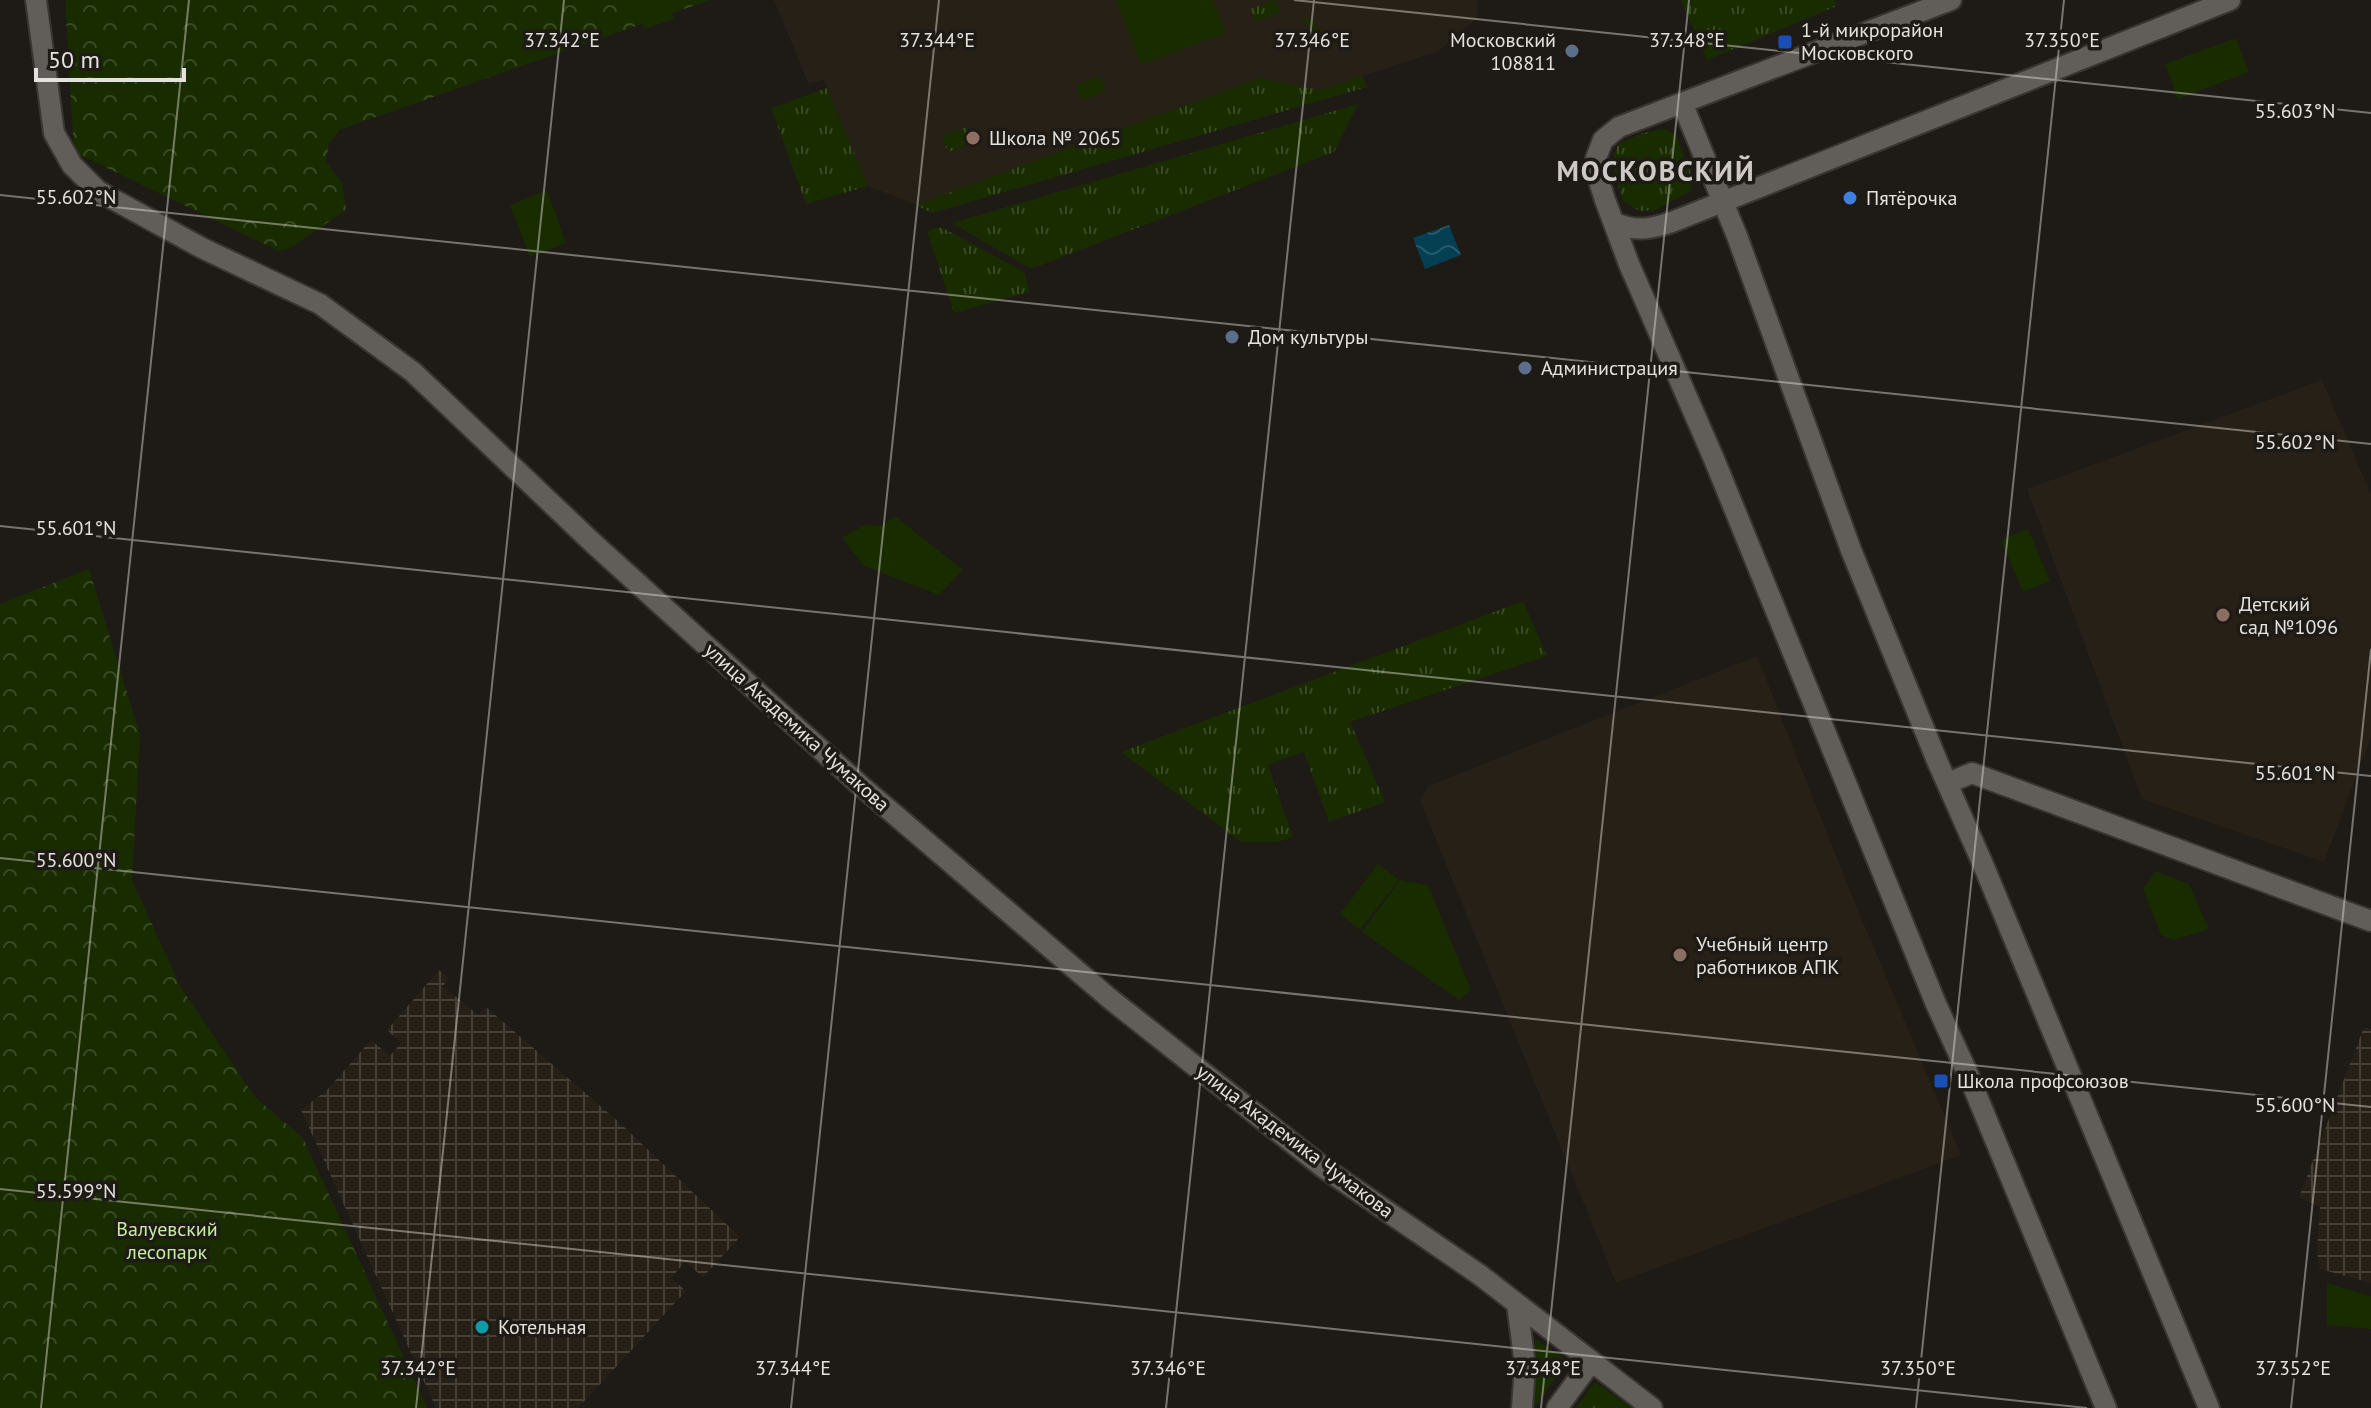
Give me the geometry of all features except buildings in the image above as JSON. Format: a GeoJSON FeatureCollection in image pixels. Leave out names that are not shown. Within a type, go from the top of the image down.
{"type":"FeatureCollection","features":[{"type":"Feature","properties":{"kind":"street","name":"улица Академика Чумакова"},"geometry":{"type":"LineString","coordinates":[[36,0],[54,133],[72,165],[98,191],[202,248],[320,304],[413,372],[593,543],[860,785],[1063,960],[1324,1168],[1449,1253],[1652,1408]]}},
{"type":"Feature","properties":{"kind":"street"},"geometry":{"type":"LineString","coordinates":[[1951,0],[1619,127],[1603,140],[1596,158],[1599,181],[1629,264],[1714,459],[1936,1004],[1973,1085],[2106,1408]]}},
{"type":"Feature","properties":{"kind":"street"},"geometry":{"type":"LineString","coordinates":[[1615,223],[1630,230],[1651,229],[2230,0]]}},
{"type":"Feature","properties":{"kind":"street"},"geometry":{"type":"LineString","coordinates":[[1683,105],[1737,236],[1851,550],[2209,1408]]}},
{"type":"Feature","properties":{"kind":"street"},"geometry":{"type":"LineString","coordinates":[[1948,783],[1972,773],[2371,921]]}},
{"type":"Feature","properties":{"kind":"street"},"geometry":{"type":"LineString","coordinates":[[1517,1304],[1525,1365],[1522,1408]]}},
{"type":"Feature","properties":{"kind":"street"},"geometry":{"type":"LineString","coordinates":[[1557,1408],[1591,1362]]}},
{"type":"Feature","properties":{"kind":"shaded area","name":"Школа № 2065"},"geometry":{"type":"Polygon","coordinates":[[[774,0],[1478,0],[1477,18],[1438,51],[1320,90],[1259,79],[916,205],[868,186],[824,80],[808,83],[774,0]]]}},
{"type":"Feature","properties":{"kind":"shaded area","name":"Детский сад №1096"},"geometry":{"type":"Polygon","coordinates":[[[2322,380],[2371,494],[2371,737],[2324,862],[2142,799],[2027,489],[2322,380]]]}},
{"type":"Feature","properties":{"kind":"shaded area","name":"Учебный центр работников АПК"},"geometry":{"type":"Polygon","coordinates":[[[1757,656],[1850,891],[1961,1155],[1616,1283],[1420,800],[1428,786],[1757,656]]]}},
{"type":"Feature","properties":{"kind":"shaded area"},"geometry":{"type":"Polygon","coordinates":[[[439,970],[449,979],[443,986],[478,1015],[486,1007],[621,1124],[740,1237],[703,1277],[685,1262],[671,1278],[686,1291],[578,1408],[436,1408],[301,1110],[327,1090],[371,1040],[390,1056],[401,1043],[387,1030],[439,970]]]}},
{"type":"Feature","properties":{"kind":"shaded area"},"geometry":{"type":"Polygon","coordinates":[[[2364,1027],[2371,1029],[2371,1283],[2320,1269],[2317,1252],[2320,1207],[2299,1197],[2364,1027]]]}},
{"type":"Feature","properties":{"kind":"green space"},"geometry":{"type":"Polygon","coordinates":[[[65,0],[710,0],[339,130],[329,144],[326,161],[342,183],[346,210],[289,249],[279,251],[74,152],[65,0]]]}},
{"type":"Feature","properties":{"kind":"green space"},"geometry":{"type":"Polygon","coordinates":[[[634,0],[668,0],[674,19],[644,29],[634,0]]]}},
{"type":"Feature","properties":{"kind":"green space"},"geometry":{"type":"Polygon","coordinates":[[[1116,0],[1213,0],[1226,33],[1141,65],[1116,0]]]}},
{"type":"Feature","properties":{"kind":"green space"},"geometry":{"type":"Polygon","coordinates":[[[1275,0],[1280,12],[1256,22],[1250,9],[1275,0]]]}},
{"type":"Feature","properties":{"kind":"green space"},"geometry":{"type":"Polygon","coordinates":[[[1681,0],[1834,0],[1837,6],[1707,60],[1681,0]]]}},
{"type":"Feature","properties":{"kind":"green space"},"geometry":{"type":"Polygon","coordinates":[[[1308,17],[1326,33],[1348,42],[1347,47],[1317,33],[1302,18],[1308,17]]]}},
{"type":"Feature","properties":{"kind":"green space"},"geometry":{"type":"Polygon","coordinates":[[[2236,38],[2249,72],[2178,99],[2165,64],[2236,38]]]}},
{"type":"Feature","properties":{"kind":"green space"},"geometry":{"type":"Polygon","coordinates":[[[1100,76],[1106,91],[1082,100],[1076,85],[1100,76]]]}},
{"type":"Feature","properties":{"kind":"green space"},"geometry":{"type":"Polygon","coordinates":[[[1362,76],[1367,87],[932,213],[916,205],[1259,78],[1320,90],[1362,76]]]}},
{"type":"Feature","properties":{"kind":"green space"},"geometry":{"type":"Polygon","coordinates":[[[827,88],[868,186],[806,204],[771,108],[827,88]]]}},
{"type":"Feature","properties":{"kind":"green space"},"geometry":{"type":"Polygon","coordinates":[[[1358,104],[1334,152],[1031,269],[952,223],[1358,104]]]}},
{"type":"Feature","properties":{"kind":"green space"},"geometry":{"type":"Polygon","coordinates":[[[967,127],[973,143],[948,152],[942,136],[967,127]]]}},
{"type":"Feature","properties":{"kind":"green space"},"geometry":{"type":"Polygon","coordinates":[[[1665,129],[1675,134],[1693,178],[1690,191],[1656,210],[1640,211],[1624,202],[1615,173],[1615,152],[1618,144],[1643,133],[1665,129]]]}},
{"type":"Feature","properties":{"kind":"green space"},"geometry":{"type":"Polygon","coordinates":[[[547,190],[566,243],[530,257],[510,205],[547,190]]]}},
{"type":"Feature","properties":{"kind":"green space"},"geometry":{"type":"Polygon","coordinates":[[[941,227],[1024,272],[1030,292],[954,313],[927,231],[941,227]]]}},
{"type":"Feature","properties":{"kind":"green space"},"geometry":{"type":"Polygon","coordinates":[[[895,516],[963,570],[939,595],[864,566],[842,538],[864,525],[882,526],[895,516]]]}},
{"type":"Feature","properties":{"kind":"green space"},"geometry":{"type":"Polygon","coordinates":[[[2028,529],[2050,581],[2023,592],[2001,540],[2028,529]]]}},
{"type":"Feature","properties":{"kind":"green space","name":"Валуевский лесопарк"},"geometry":{"type":"Polygon","coordinates":[[[89,569],[140,735],[132,880],[180,986],[255,1097],[303,1138],[427,1408],[0,1408],[0,604],[89,569]]]}},
{"type":"Feature","properties":{"kind":"green space"},"geometry":{"type":"Polygon","coordinates":[[[1523,601],[1547,656],[1350,722],[1385,802],[1329,822],[1304,752],[1268,765],[1293,837],[1278,842],[1241,842],[1121,752],[1523,601]]]}},
{"type":"Feature","properties":{"kind":"green space"},"geometry":{"type":"Polygon","coordinates":[[[1378,864],[1399,880],[1360,930],[1340,914],[1378,864]]]}},
{"type":"Feature","properties":{"kind":"green space"},"geometry":{"type":"Polygon","coordinates":[[[2156,871],[2189,884],[2209,929],[2174,940],[2161,935],[2143,889],[2156,871]]]}},
{"type":"Feature","properties":{"kind":"green space"},"geometry":{"type":"Polygon","coordinates":[[[1400,880],[1428,885],[1471,990],[1459,1000],[1362,932],[1400,880]]]}},
{"type":"Feature","properties":{"kind":"green space"},"geometry":{"type":"Polygon","coordinates":[[[2327,1283],[2371,1296],[2371,1329],[2327,1325],[2327,1283]]]}},
{"type":"Feature","properties":{"kind":"green space"},"geometry":{"type":"Polygon","coordinates":[[[1535,1339],[1567,1361],[1534,1408],[1535,1339]]]}},
{"type":"Feature","properties":{"kind":"green space"},"geometry":{"type":"Polygon","coordinates":[[[1595,1382],[1632,1408],[1576,1408],[1595,1382]]]}},
{"type":"Feature","properties":{"kind":"water"},"geometry":{"type":"Polygon","coordinates":[[[1449,225],[1461,255],[1425,269],[1413,238],[1449,225]]]}},
{"type":"Feature","properties":{"kind":"place","name":"1-й микрорайон Московского"},"geometry":{"type":"Point","coordinates":[1785,42]}},
{"type":"Feature","properties":{"kind":"place","name":"Московский 108811"},"geometry":{"type":"Point","coordinates":[1572,51]}},
{"type":"Feature","properties":{"kind":"place","name":"Школа № 2065"},"geometry":{"type":"Point","coordinates":[973,138]}},
{"type":"Feature","properties":{"kind":"place","name":"Пятёрочка"},"geometry":{"type":"Point","coordinates":[1850,198]}},
{"type":"Feature","properties":{"kind":"place","name":"Дом культуры"},"geometry":{"type":"Point","coordinates":[1232,337]}},
{"type":"Feature","properties":{"kind":"place","name":"Администрация"},"geometry":{"type":"Point","coordinates":[1525,368]}},
{"type":"Feature","properties":{"kind":"place","name":"Детский сад №1096"},"geometry":{"type":"Point","coordinates":[2223,615]}},
{"type":"Feature","properties":{"kind":"place","name":"Учебный центр работников АПК"},"geometry":{"type":"Point","coordinates":[1680,955]}},
{"type":"Feature","properties":{"kind":"place","name":"Школа профсоюзов"},"geometry":{"type":"Point","coordinates":[1941,1081]}},
{"type":"Feature","properties":{"kind":"place","name":"Котельная"},"geometry":{"type":"Point","coordinates":[482,1327]}},
{"type":"Feature","properties":{"kind":"district","name":"МОСКОВСКИЙ"},"geometry":{"type":"Point","coordinates":[1656,170]}}]}
